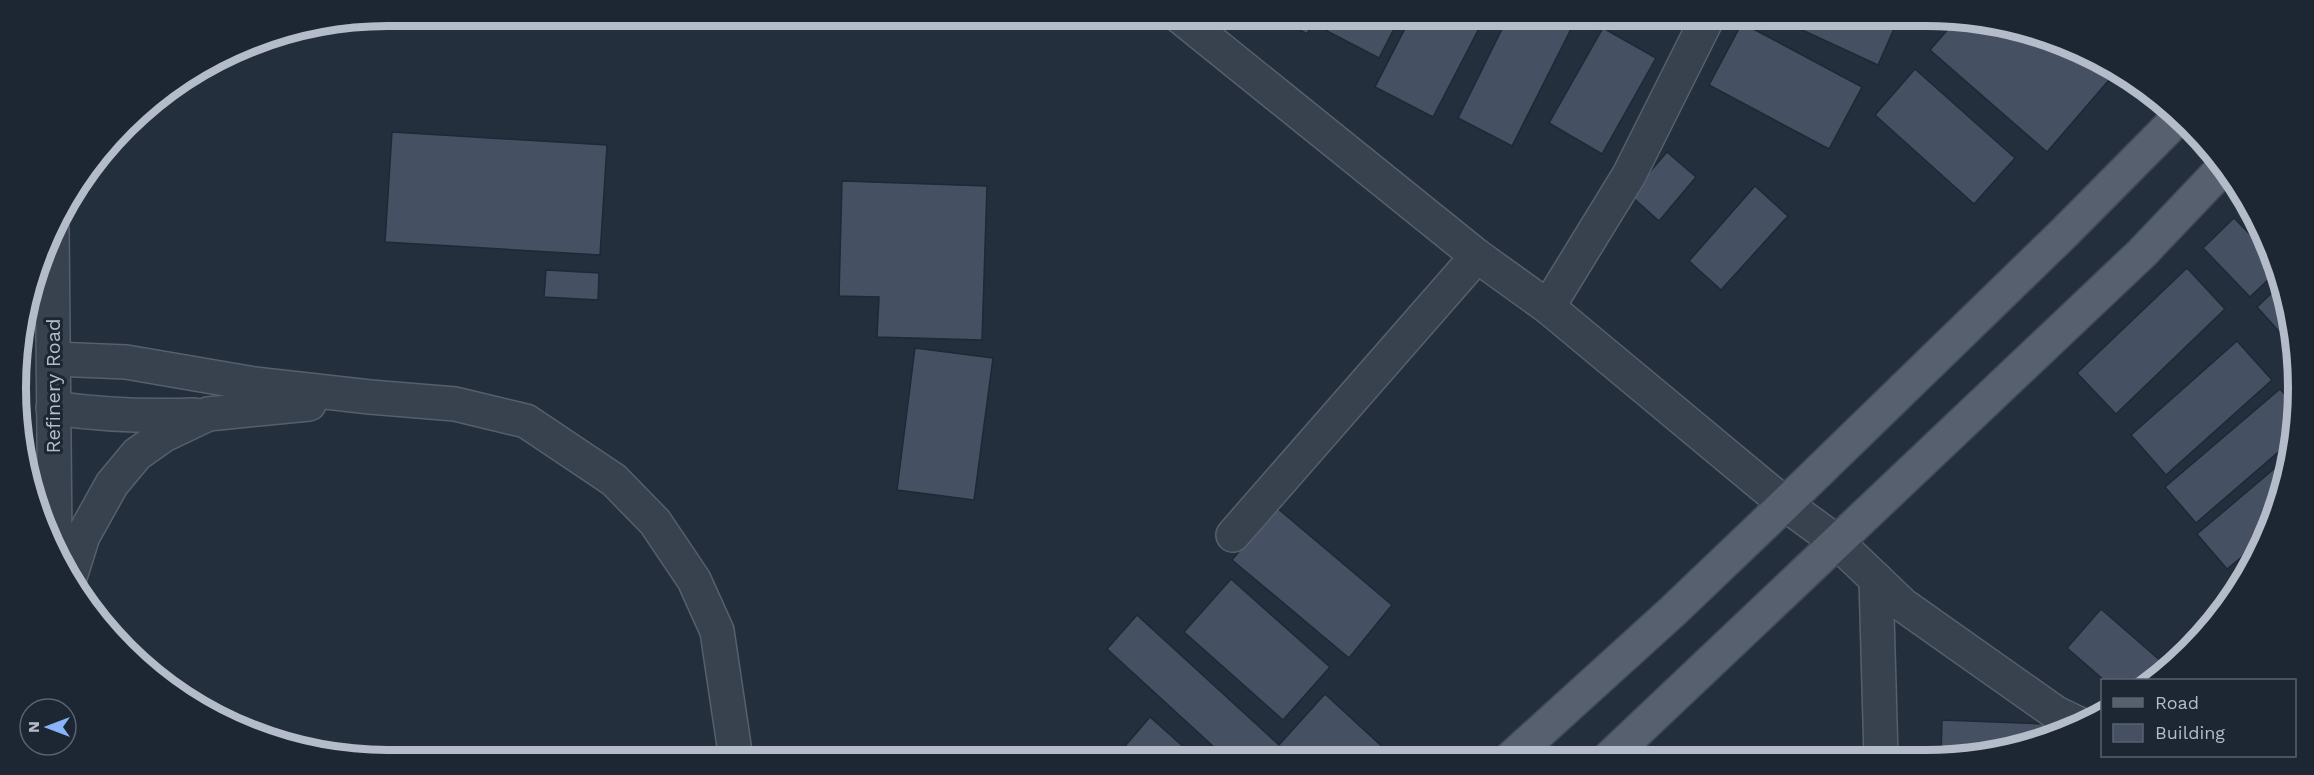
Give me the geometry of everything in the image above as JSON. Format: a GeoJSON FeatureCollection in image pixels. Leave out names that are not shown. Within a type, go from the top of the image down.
{"type":"FeatureCollection","features":[{"type":"Feature","properties":{"kind":"main road"},"geometry":{"type":"LineString","coordinates":[[1520,750],[1785,504],[2173,123]]}},
{"type":"Feature","properties":{"kind":"main road"},"geometry":{"type":"LineString","coordinates":[[1617,750],[2142,253],[2218,173]]}},
{"type":"Feature","properties":{"kind":"street"},"geometry":{"type":"LineString","coordinates":[[1192,26],[1477,256],[1548,307],[1785,504],[1837,542],[1903,605],[2056,713],[2070,720]]}},
{"type":"Feature","properties":{"kind":"street"},"geometry":{"type":"LineString","coordinates":[[1548,307],[1629,175],[1704,26]]}},
{"type":"Feature","properties":{"kind":"street","name":"Refinery Road"},"geometry":{"type":"LineString","coordinates":[[52,251],[55,530]]}},
{"type":"Feature","properties":{"kind":"street"},"geometry":{"type":"LineString","coordinates":[[1233,535],[1477,256]]}},
{"type":"Feature","properties":{"kind":"street"},"geometry":{"type":"LineString","coordinates":[[54,359],[126,362],[254,384],[370,398],[455,404],[526,421],[614,480],[655,522],[694,580],[717,631],[735,750]]}},
{"type":"Feature","properties":{"kind":"street"},"geometry":{"type":"LineString","coordinates":[[53,408],[107,416],[154,417],[370,398]]}},
{"type":"Feature","properties":{"kind":"street"},"geometry":{"type":"LineString","coordinates":[[73,567],[83,536],[112,484],[137,454],[164,435],[208,414]]}},
{"type":"Feature","properties":{"kind":"street"},"geometry":{"type":"LineString","coordinates":[[1876,579],[1881,750]]}},
{"type":"Feature","properties":{"kind":"building"},"geometry":{"type":"Polygon","coordinates":[[[1293,26],[1312,26],[1307,34],[1293,26]]]}},
{"type":"Feature","properties":{"kind":"building"},"geometry":{"type":"Polygon","coordinates":[[[1330,26],[1395,26],[1379,58],[1327,31],[1330,26]]]}},
{"type":"Feature","properties":{"kind":"building"},"geometry":{"type":"Polygon","coordinates":[[[1406,26],[1480,26],[1433,117],[1375,87],[1406,26]]]}},
{"type":"Feature","properties":{"kind":"building"},"geometry":{"type":"Polygon","coordinates":[[[1504,26],[1572,26],[1512,146],[1458,118],[1504,26]]]}},
{"type":"Feature","properties":{"kind":"building"},"geometry":{"type":"Polygon","coordinates":[[[1740,26],[1748,26],[1862,87],[1829,149],[1709,85],[1740,26]]]}},
{"type":"Feature","properties":{"kind":"building"},"geometry":{"type":"Polygon","coordinates":[[[1794,26],[1895,26],[1878,65],[1794,26]]]}},
{"type":"Feature","properties":{"kind":"building"},"geometry":{"type":"Polygon","coordinates":[[[1951,26],[1997,32],[2065,53],[2112,77],[2047,152],[1930,50],[1951,26]]]}},
{"type":"Feature","properties":{"kind":"building"},"geometry":{"type":"Polygon","coordinates":[[[1603,28],[1656,58],[1602,154],[1549,123],[1603,28]]]}},
{"type":"Feature","properties":{"kind":"building"},"geometry":{"type":"Polygon","coordinates":[[[1915,69],[2015,158],[1974,204],[1875,115],[1915,69]]]}},
{"type":"Feature","properties":{"kind":"building"},"geometry":{"type":"Polygon","coordinates":[[[392,132],[607,145],[600,255],[385,242],[392,132]]]}},
{"type":"Feature","properties":{"kind":"building"},"geometry":{"type":"Polygon","coordinates":[[[1667,152],[1696,177],[1659,221],[1630,195],[1667,152]]]}},
{"type":"Feature","properties":{"kind":"building"},"geometry":{"type":"Polygon","coordinates":[[[842,181],[987,186],[982,340],[877,337],[879,297],[839,296],[842,181]]]}},
{"type":"Feature","properties":{"kind":"building"},"geometry":{"type":"Polygon","coordinates":[[[1755,186],[1788,216],[1721,290],[1689,261],[1755,186]]]}},
{"type":"Feature","properties":{"kind":"building"},"geometry":{"type":"Polygon","coordinates":[[[2234,218],[2258,243],[2271,277],[2250,297],[2203,248],[2234,218]]]}},
{"type":"Feature","properties":{"kind":"building"},"geometry":{"type":"Polygon","coordinates":[[[2187,268],[2225,309],[2116,414],[2077,373],[2187,268]]]}},
{"type":"Feature","properties":{"kind":"building"},"geometry":{"type":"Polygon","coordinates":[[[546,270],[599,273],[598,300],[544,297],[546,270]]]}},
{"type":"Feature","properties":{"kind":"building"},"geometry":{"type":"Polygon","coordinates":[[[2275,290],[2285,338],[2257,307],[2275,290]]]}},
{"type":"Feature","properties":{"kind":"building"},"geometry":{"type":"Polygon","coordinates":[[[2237,341],[2272,380],[2166,475],[2131,435],[2237,341]]]}},
{"type":"Feature","properties":{"kind":"building"},"geometry":{"type":"Polygon","coordinates":[[[915,348],[993,358],[974,500],[897,490],[915,348]]]}},
{"type":"Feature","properties":{"kind":"building"},"geometry":{"type":"Polygon","coordinates":[[[2280,389],[2288,398],[2283,448],[2196,523],[2165,487],[2280,389]]]}},
{"type":"Feature","properties":{"kind":"building"},"geometry":{"type":"Polygon","coordinates":[[[2281,463],[2269,504],[2249,551],[2227,569],[2197,534],[2281,463]]]}},
{"type":"Feature","properties":{"kind":"building"},"geometry":{"type":"Polygon","coordinates":[[[1276,507],[1392,605],[1349,658],[1232,560],[1276,507]]]}},
{"type":"Feature","properties":{"kind":"building"},"geometry":{"type":"Polygon","coordinates":[[[1231,579],[1330,667],[1283,720],[1184,632],[1231,579]]]}},
{"type":"Feature","properties":{"kind":"building"},"geometry":{"type":"Polygon","coordinates":[[[2101,609],[2162,662],[2141,679],[2103,679],[2067,648],[2101,609]]]}},
{"type":"Feature","properties":{"kind":"building"},"geometry":{"type":"Polygon","coordinates":[[[1137,615],[1279,745],[1325,694],[1386,750],[1217,750],[1107,649],[1137,615]]]}},
{"type":"Feature","properties":{"kind":"building"},"geometry":{"type":"Polygon","coordinates":[[[1150,717],[1187,750],[1122,750],[1150,717]]]}},
{"type":"Feature","properties":{"kind":"building"},"geometry":{"type":"Polygon","coordinates":[[[1942,720],[2058,725],[1997,743],[1941,749],[1942,720]]]}}]}
